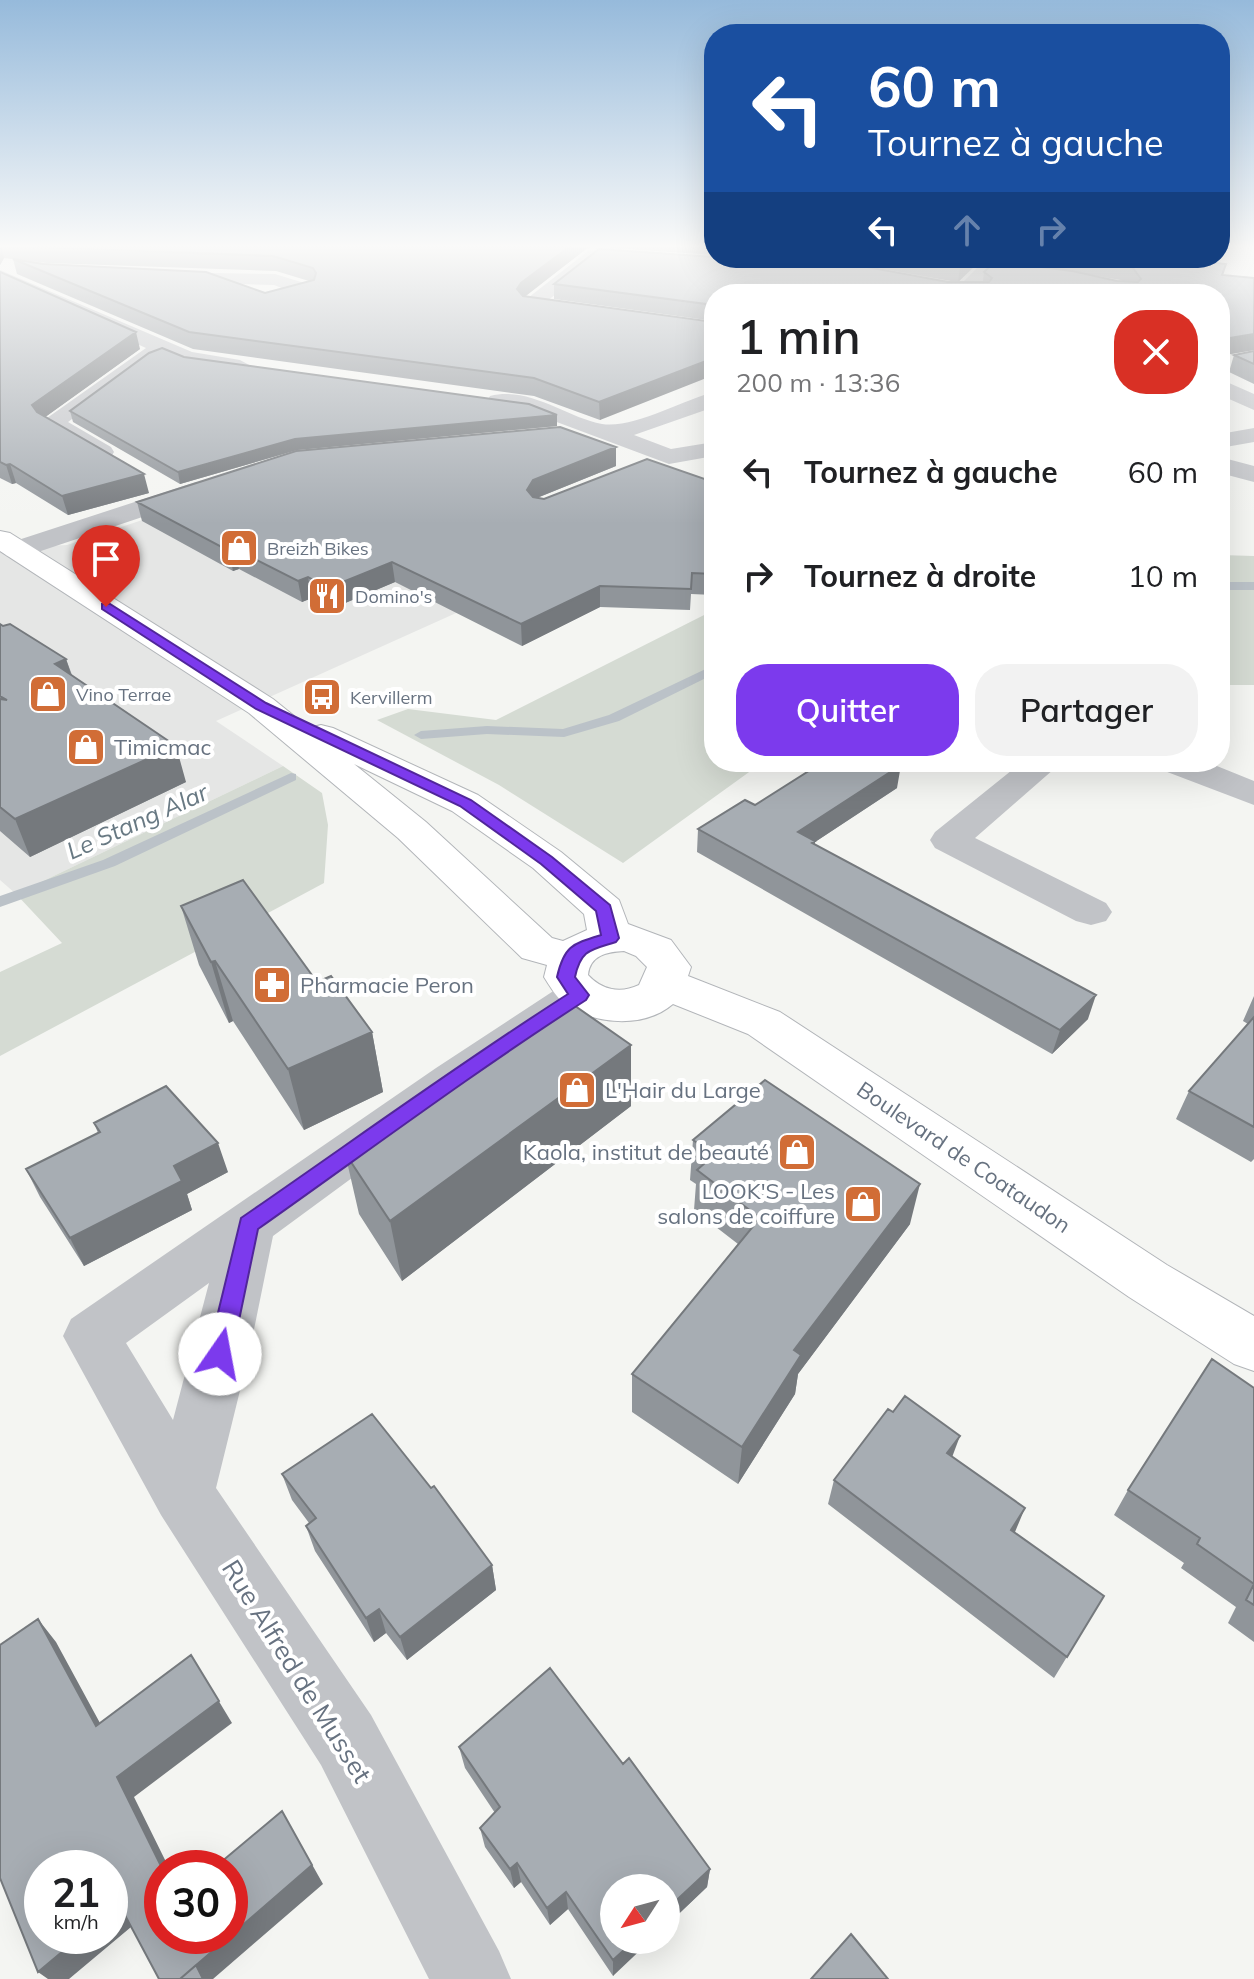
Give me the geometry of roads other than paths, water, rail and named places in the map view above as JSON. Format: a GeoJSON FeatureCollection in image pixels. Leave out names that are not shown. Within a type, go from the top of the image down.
{"type":"FeatureCollection","features":[{"type":"Feature","properties":{"kind":"main road"},"geometry":{"type":"LineString","coordinates":[[8,545],[261,706],[412,830],[537,948],[575,976],[591,1002],[618,1007],[646,1001],[666,984],[669,967],[658,951],[636,940],[610,938],[580,948],[575,976]]}},
{"type":"Feature","properties":{"kind":"main road"},"geometry":{"type":"LineString","coordinates":[[261,706],[465,803],[547,860],[604,909],[610,938]]}},
{"type":"Feature","properties":{"kind":"main road","name":"Boulevard de Coataudon"},"geometry":{"type":"LineString","coordinates":[[666,984],[764,1023],[1148,1281],[1254,1346]]}},
{"type":"Feature","properties":{"kind":"street"},"geometry":{"type":"LineString","coordinates":[[151,339],[187,358],[266,369]]}},
{"type":"Feature","properties":{"kind":"street"},"geometry":{"type":"LineString","coordinates":[[127,466],[52,423],[143,357],[165,347]]}},
{"type":"Feature","properties":{"kind":"street"},"geometry":{"type":"LineString","coordinates":[[1230,391],[1254,403]]}},
{"type":"Feature","properties":{"kind":"street"},"geometry":{"type":"LineString","coordinates":[[470,398],[534,406],[669,457]]}},
{"type":"Feature","properties":{"kind":"street"},"geometry":{"type":"LineString","coordinates":[[549,436],[626,430],[704,403]]}},
{"type":"Feature","properties":{"kind":"street"},"geometry":{"type":"LineString","coordinates":[[1230,439],[1254,435]]}},
{"type":"Feature","properties":{"kind":"street"},"geometry":{"type":"LineString","coordinates":[[641,468],[669,457],[704,451]]}},
{"type":"Feature","properties":{"kind":"street"},"geometry":{"type":"LineString","coordinates":[[1230,468],[1254,474]]}},
{"type":"Feature","properties":{"kind":"street"},"geometry":{"type":"LineString","coordinates":[[152,481],[177,496]]}},
{"type":"Feature","properties":{"kind":"street"},"geometry":{"type":"LineString","coordinates":[[8,545],[222,482]]}},
{"type":"Feature","properties":{"kind":"street"},"geometry":{"type":"LineString","coordinates":[[1032,772],[949,840],[1091,912]]}},
{"type":"Feature","properties":{"kind":"street"},"geometry":{"type":"LineString","coordinates":[[1200,772],[1254,794]]}},
{"type":"Feature","properties":{"kind":"street","name":"Rue Alfred de Musset"},"geometry":{"type":"LineString","coordinates":[[471,1979],[346,1740],[183,1494],[91,1336],[411,1111],[575,976]]}},
{"type":"Feature","properties":{"kind":"street"},"geometry":{"type":"LineString","coordinates":[[183,1494],[220,1354],[249,1225]]}},
{"type":"Feature","properties":{"kind":"waterway","name":"Le Stang Alar"},"geometry":{"type":"LineString","coordinates":[[1230,586],[1254,586]]}},
{"type":"Feature","properties":{"kind":"waterway","name":"Le Stang Alar"},"geometry":{"type":"LineString","coordinates":[[421,735],[487,730],[564,733],[614,718],[704,674]]}},
{"type":"Feature","properties":{"kind":"waterway","name":"Le Stang Alar"},"geometry":{"type":"LineString","coordinates":[[0,902],[109,863],[291,777]]}},
{"type":"Feature","properties":{"kind":"place","name":"Breizh Bikes"},"geometry":{"type":"Point","coordinates":[239,548]}},
{"type":"Feature","properties":{"kind":"place","name":"Domino's"},"geometry":{"type":"Point","coordinates":[327,596]}},
{"type":"Feature","properties":{"kind":"place","name":"Vino Terrae"},"geometry":{"type":"Point","coordinates":[48,694]}},
{"type":"Feature","properties":{"kind":"place","name":"Kervillerm"},"geometry":{"type":"Point","coordinates":[322,697]}},
{"type":"Feature","properties":{"kind":"place","name":"Timicmac"},"geometry":{"type":"Point","coordinates":[86,747]}},
{"type":"Feature","properties":{"kind":"place","name":"Pharmacie Peron"},"geometry":{"type":"Point","coordinates":[272,985]}},
{"type":"Feature","properties":{"kind":"place","name":"L'Hair du Large"},"geometry":{"type":"Point","coordinates":[577,1090]}},
{"type":"Feature","properties":{"kind":"place","name":"Kaola, institut de beauté"},"geometry":{"type":"Point","coordinates":[797,1152]}},
{"type":"Feature","properties":{"kind":"place","name":"LOOK'S - Les salons de coiffure"},"geometry":{"type":"Point","coordinates":[863,1204]}}]}
